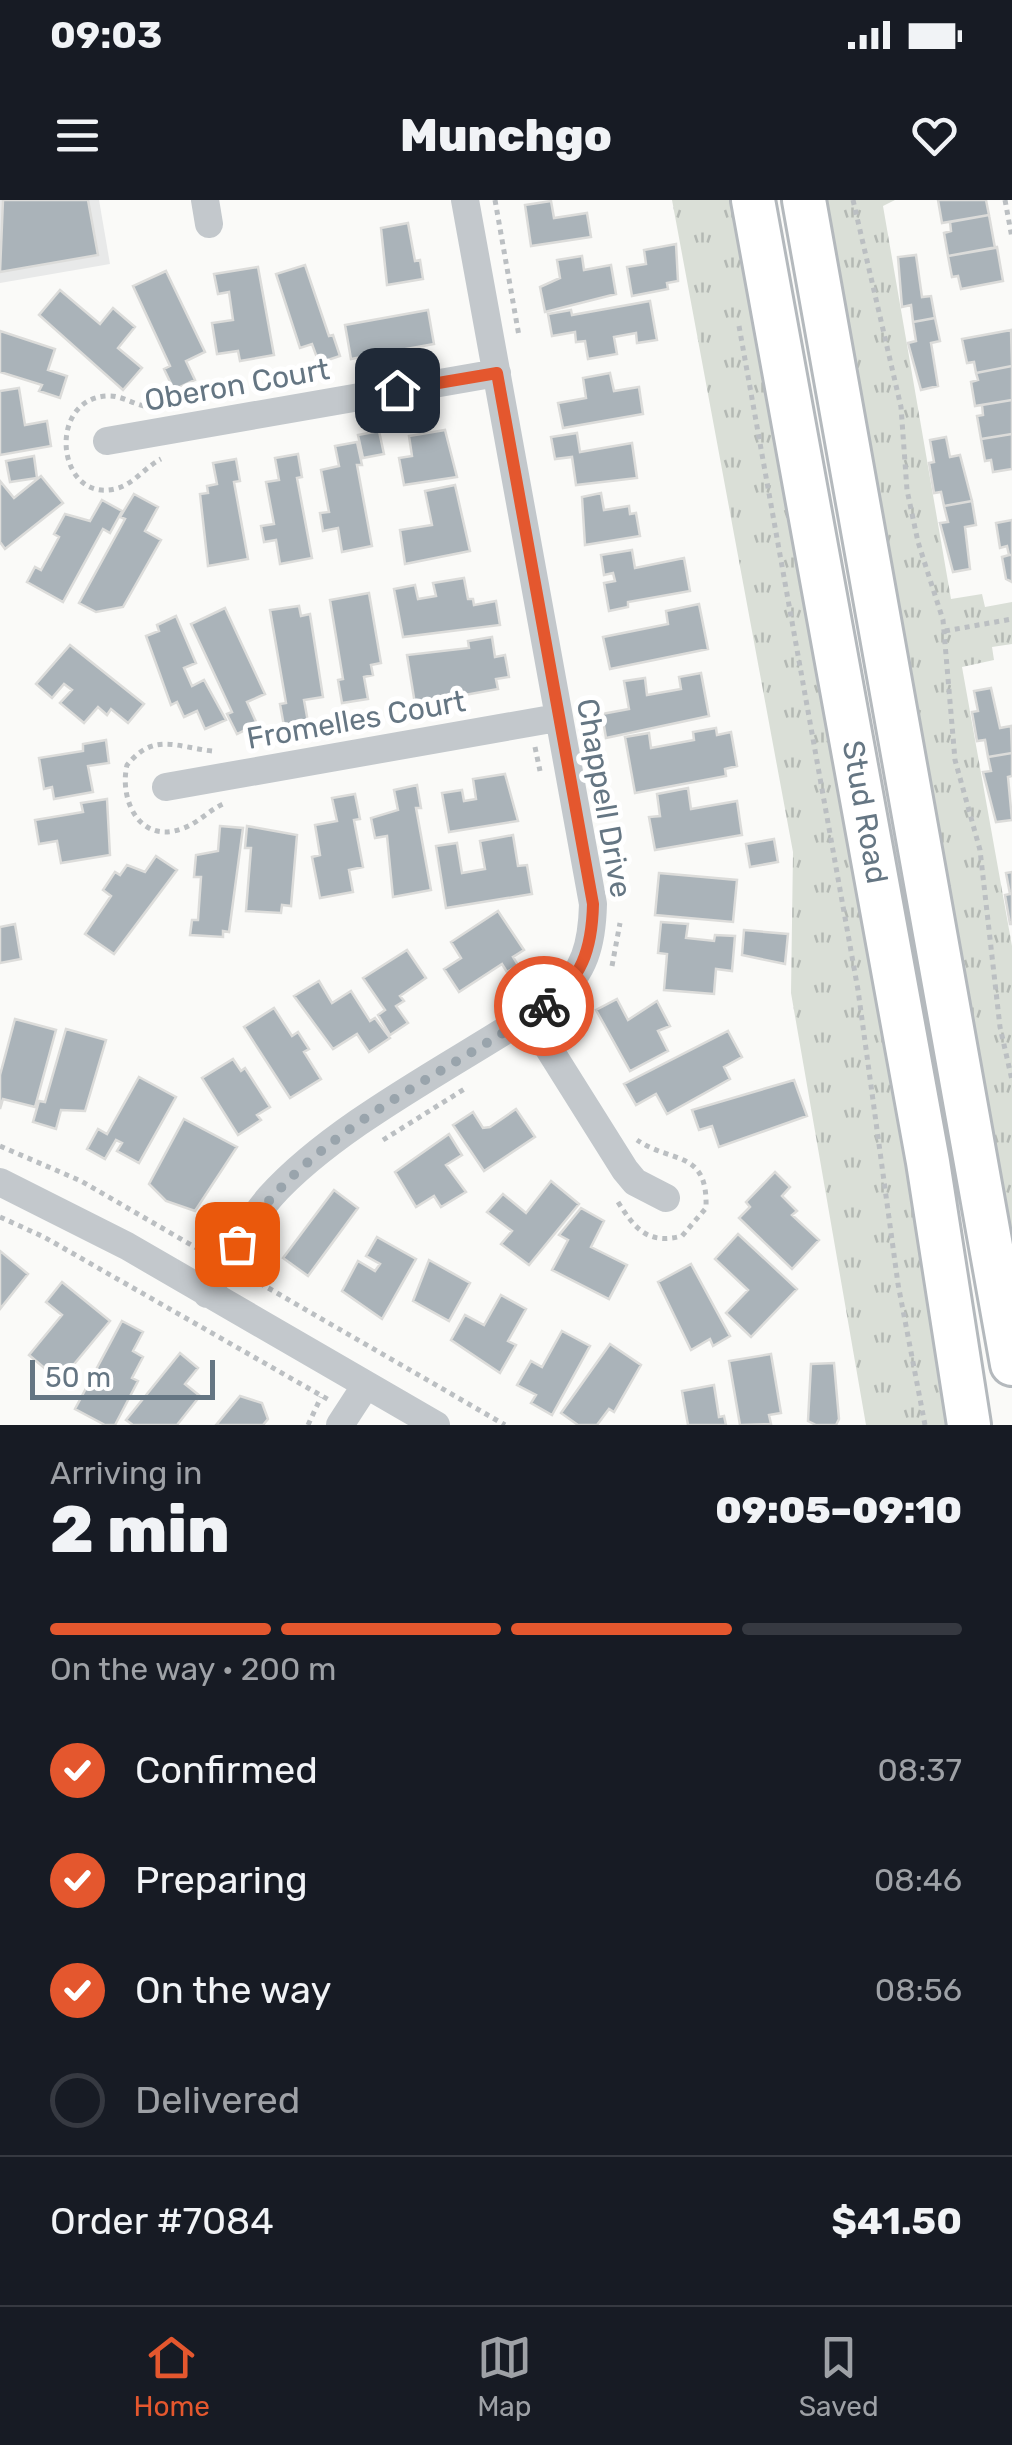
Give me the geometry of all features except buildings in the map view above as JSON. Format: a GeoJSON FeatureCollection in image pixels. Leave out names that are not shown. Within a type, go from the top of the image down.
{"type":"FeatureCollection","features":[{"type":"Feature","properties":{"kind":"highway","name":"Stud Road"},"geometry":{"type":"LineString","coordinates":[[753,200],[921,1125],[959,1414]]}},
{"type":"Feature","properties":{"kind":"highway","name":"Stud Road"},"geometry":{"type":"LineString","coordinates":[[804,200],[1012,1364]]}},
{"type":"Feature","properties":{"kind":"street","name":"Chappell Drive"},"geometry":{"type":"LineString","coordinates":[[207,1294],[251,1221],[306,1163],[529,1017],[572,984],[583,966],[593,904],[465,200]]}},
{"type":"Feature","properties":{"kind":"street","name":"Oberon Court"},"geometry":{"type":"LineString","coordinates":[[107,440],[497,373]]}},
{"type":"Feature","properties":{"kind":"street","name":"Fromelles Court"},"geometry":{"type":"LineString","coordinates":[[166,787],[557,718]]}},
{"type":"Feature","properties":{"kind":"street"},"geometry":{"type":"LineString","coordinates":[[529,1017],[624,1170],[635,1182],[666,1198]]}},
{"type":"Feature","properties":{"kind":"street"},"geometry":{"type":"LineString","coordinates":[[0,1182],[56,1207],[436,1425]]}},
{"type":"Feature","properties":{"kind":"street"},"geometry":{"type":"LineString","coordinates":[[984,1210],[1012,1268]]}},
{"type":"Feature","properties":{"kind":"street"},"geometry":{"type":"LineString","coordinates":[[335,1412],[366,1385]]}},
{"type":"Feature","properties":{"kind":"path"},"geometry":{"type":"LineString","coordinates":[[853,200],[901,407],[908,490],[918,542],[945,631],[956,760],[980,850],[1000,1026],[1012,1080]]}},
{"type":"Feature","properties":{"kind":"path"},"geometry":{"type":"LineString","coordinates":[[1005,200],[1012,238]]}},
{"type":"Feature","properties":{"kind":"path"},"geometry":{"type":"LineString","coordinates":[[845,228],[857,226]]}},
{"type":"Feature","properties":{"kind":"path"},"geometry":{"type":"LineString","coordinates":[[738,321],[858,990],[898,1284],[925,1425]]}},
{"type":"Feature","properties":{"kind":"path"},"geometry":{"type":"LineString","coordinates":[[945,631],[1012,619]]}},
{"type":"Feature","properties":{"kind":"path"},"geometry":{"type":"LineString","coordinates":[[533,738],[542,784]]}},
{"type":"Feature","properties":{"kind":"path"},"geometry":{"type":"LineString","coordinates":[[377,1144],[472,1084]]}},
{"type":"Feature","properties":{"kind":"path"},"geometry":{"type":"LineString","coordinates":[[0,1146],[41,1161],[200,1251],[219,1220]]}},
{"type":"Feature","properties":{"kind":"path"},"geometry":{"type":"LineString","coordinates":[[0,1217],[59,1246],[321,1397],[335,1412]]}},
{"type":"Feature","properties":{"kind":"path"},"geometry":{"type":"LineString","coordinates":[[252,1278],[266,1249]]}},
{"type":"Feature","properties":{"kind":"path"},"geometry":{"type":"LineString","coordinates":[[243,1278],[252,1278],[505,1425]]}},
{"type":"Feature","properties":{"kind":"path"},"geometry":{"type":"LineString","coordinates":[[308,1425],[321,1397]]}},
{"type":"Feature","properties":{"kind":"shaded area"},"geometry":{"type":"Polygon","coordinates":[[[0,200],[99,200],[110,264],[0,283],[0,200]]]}},
{"type":"Feature","properties":{"kind":"green space"},"geometry":{"type":"Polygon","coordinates":[[[672,200],[753,200],[951,1419],[947,1425],[866,1425],[791,993],[793,852],[672,200]]]}},
{"type":"Feature","properties":{"kind":"green space"},"geometry":{"type":"Polygon","coordinates":[[[804,200],[895,200],[883,206],[951,599],[982,594],[985,607],[1012,602],[1012,644],[992,647],[994,660],[962,667],[1012,946],[1012,1268],[804,200]]]}},
{"type":"Feature","properties":{"kind":"way so far"},"geometry":{"type":"LineString","coordinates":[[237,1244],[271,1196],[317,1154],[544,1006]]}},
{"type":"Feature","properties":{"kind":"route"},"geometry":{"type":"LineString","coordinates":[[397,390],[497,373],[593,904],[589,948],[583,966],[572,984],[544,1006]]}}]}
